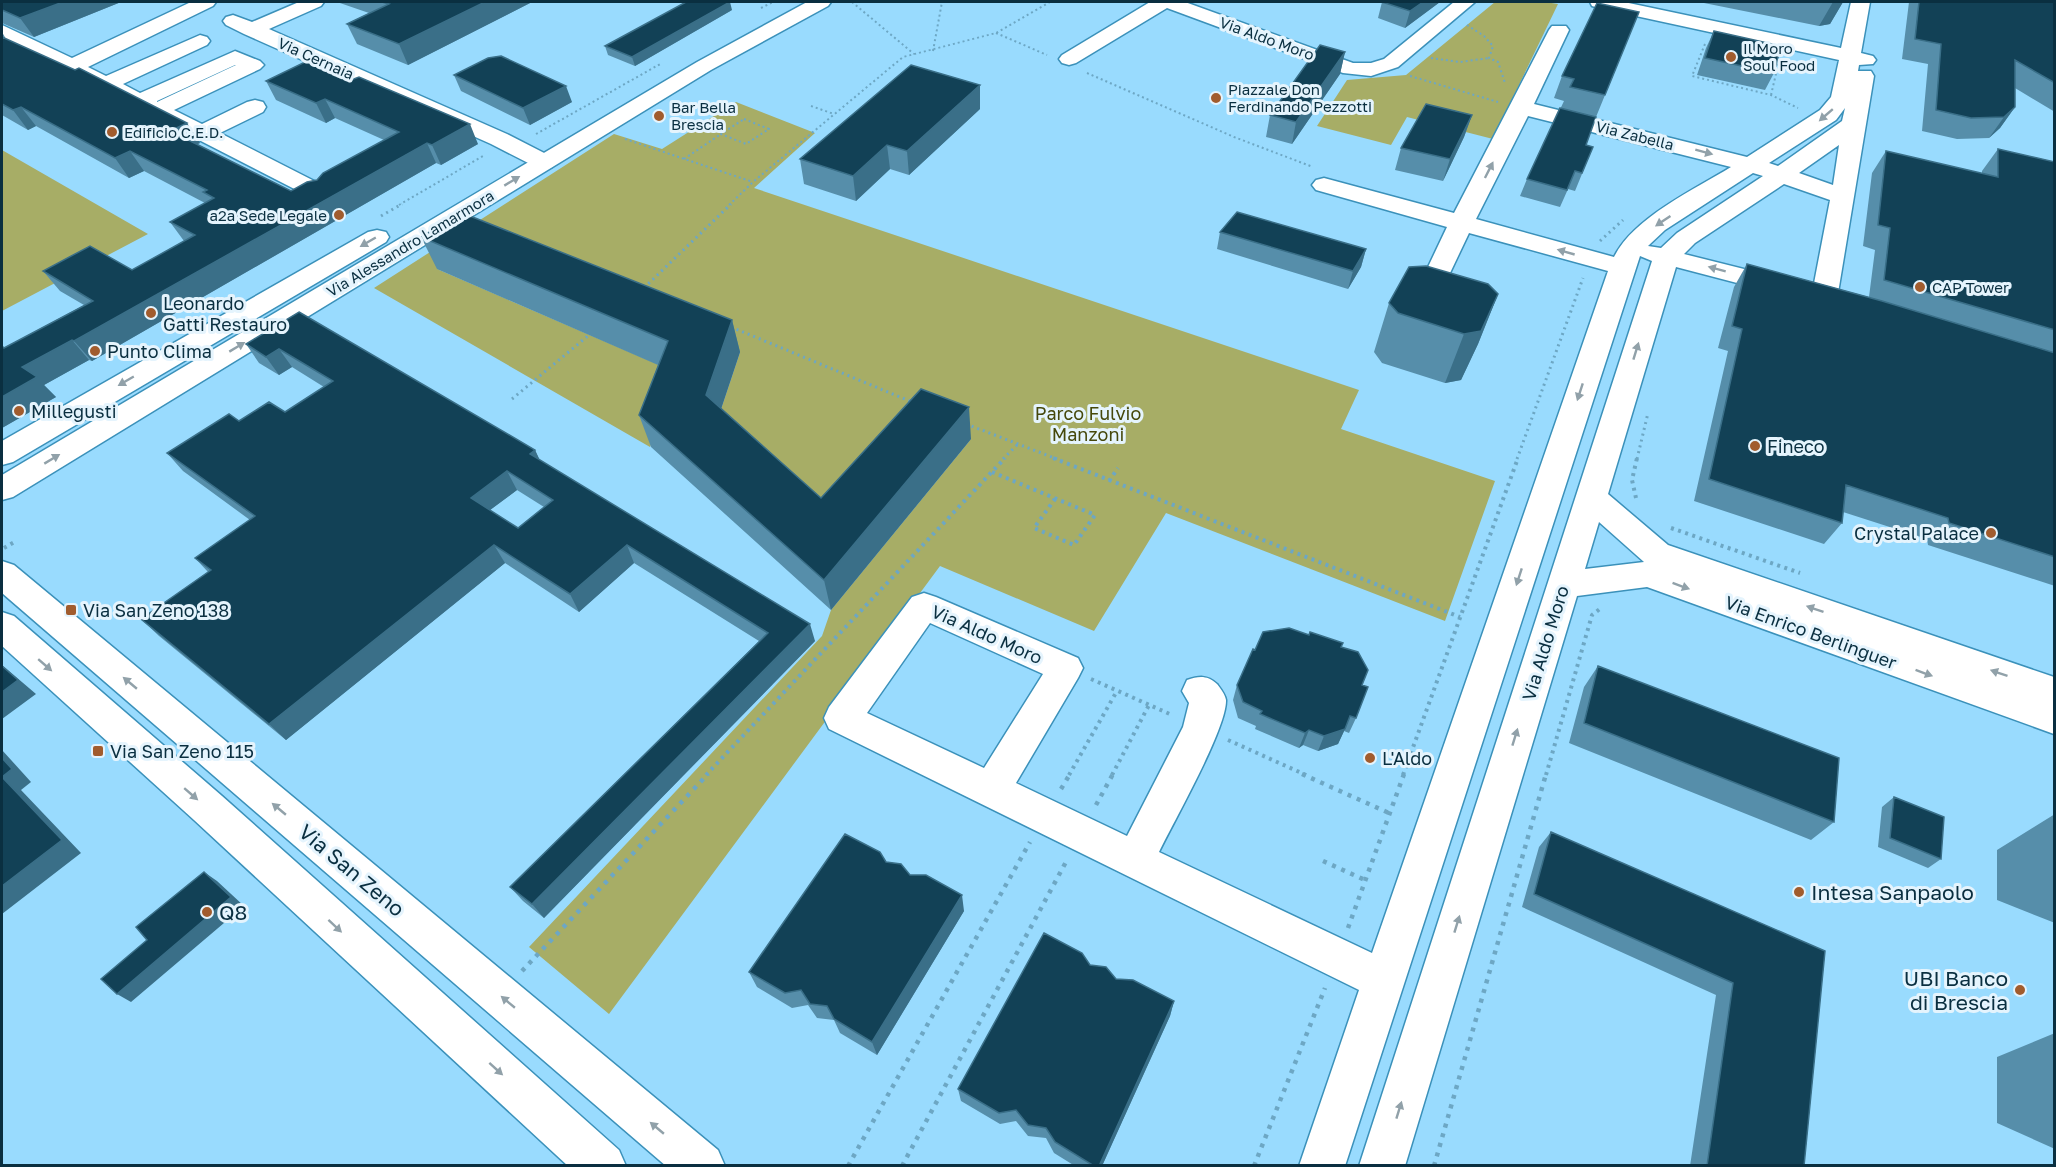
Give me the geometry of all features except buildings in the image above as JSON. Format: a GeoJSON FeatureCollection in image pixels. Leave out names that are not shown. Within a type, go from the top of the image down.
{"type":"FeatureCollection","features":[{"type":"Feature","properties":{"kind":"street"},"geometry":{"type":"LineString","coordinates":[[71,66],[206,2]]}},
{"type":"Feature","properties":{"kind":"street","name":"Via Cernaia"},"geometry":{"type":"LineString","coordinates":[[314,2],[242,25],[534,158]]}},
{"type":"Feature","properties":{"kind":"street","name":"Via Alessandro Lamarmora"},"geometry":{"type":"LineString","coordinates":[[2,489],[534,158],[792,2]]}},
{"type":"Feature","properties":{"kind":"street","name":"Via Alessandro Lamarmora"},"geometry":{"type":"LineString","coordinates":[[2,454],[534,158],[821,2]]}},
{"type":"Feature","properties":{"kind":"street"},"geometry":{"type":"LineString","coordinates":[[1067,62],[1163,2]]}},
{"type":"Feature","properties":{"kind":"street","name":"Via Aldo Moro"},"geometry":{"type":"LineString","coordinates":[[1168,2],[1194,5],[1350,69],[1381,69],[1465,2]]}},
{"type":"Feature","properties":{"kind":"street"},"geometry":{"type":"LineString","coordinates":[[1599,2],[1857,58]]}},
{"type":"Feature","properties":{"kind":"street","name":"Via Aldo Moro"},"geometry":{"type":"LineString","coordinates":[[1666,257],[1835,302],[1843,196],[1853,124],[1861,2]]}},
{"type":"Feature","properties":{"kind":"street","name":"Via Aldo Moro"},"geometry":{"type":"LineString","coordinates":[[1382,1166],[1563,585],[1562,529],[1567,432],[1627,257],[1656,225],[1828,115],[1842,98],[1876,2]]}},
{"type":"Feature","properties":{"kind":"street"},"geometry":{"type":"LineString","coordinates":[[1423,305],[1462,222],[1559,30]]}},
{"type":"Feature","properties":{"kind":"street"},"geometry":{"type":"LineString","coordinates":[[2,31],[320,193]]}},
{"type":"Feature","properties":{"kind":"street"},"geometry":{"type":"LineString","coordinates":[[106,84],[200,41]]}},
{"type":"Feature","properties":{"kind":"street"},"geometry":{"type":"LineString","coordinates":[[202,133],[255,107]]}},
{"type":"Feature","properties":{"kind":"street","name":"Via Zabella"},"geometry":{"type":"LineString","coordinates":[[1521,108],[1749,164]]}},
{"type":"Feature","properties":{"kind":"street","name":"Via Aldo Moro"},"geometry":{"type":"LineString","coordinates":[[1322,1166],[1384,980],[1562,529],[1590,496],[1666,257],[1686,238],[1853,124]]}},
{"type":"Feature","properties":{"kind":"street"},"geometry":{"type":"LineString","coordinates":[[1749,164],[1843,196]]}},
{"type":"Feature","properties":{"kind":"street"},"geometry":{"type":"LineString","coordinates":[[1321,177],[1462,222],[1627,257],[1666,257]]}},
{"type":"Feature","properties":{"kind":"street","name":"Via Enrico Berlinguer"},"geometry":{"type":"LineString","coordinates":[[1590,496],[1652,564],[2055,692]]}},
{"type":"Feature","properties":{"kind":"street","name":"Via Enrico Berlinguer"},"geometry":{"type":"LineString","coordinates":[[1562,529],[2055,719]]}},
{"type":"Feature","properties":{"kind":"street","name":"Via San Zeno"},"geometry":{"type":"LineString","coordinates":[[9,557],[702,1166]]}},
{"type":"Feature","properties":{"kind":"street","name":"Via Enrico Berlinguer"},"geometry":{"type":"LineString","coordinates":[[1563,585],[1652,564]]}},
{"type":"Feature","properties":{"kind":"street","name":"Via Aldo Moro"},"geometry":{"type":"LineString","coordinates":[[991,790],[1066,668],[924,606],[842,718],[1384,980]]}},
{"type":"Feature","properties":{"kind":"street"},"geometry":{"type":"LineString","coordinates":[[2,626],[208,808],[603,1166]]}},
{"type":"Feature","properties":{"kind":"street"},"geometry":{"type":"LineString","coordinates":[[1135,860],[1201,729],[1208,699],[1200,691]]}},
{"type":"Feature","properties":{"kind":"path"},"geometry":{"type":"LineString","coordinates":[[852,2],[915,55]]}},
{"type":"Feature","properties":{"kind":"path"},"geometry":{"type":"LineString","coordinates":[[933,51],[942,2]]}},
{"type":"Feature","properties":{"kind":"path"},"geometry":{"type":"LineString","coordinates":[[653,294],[642,290],[753,182],[903,57],[996,33],[1050,2]]}},
{"type":"Feature","properties":{"kind":"path"},"geometry":{"type":"LineString","coordinates":[[1467,25],[1484,36],[1493,46],[1489,58]]}},
{"type":"Feature","properties":{"kind":"path"},"geometry":{"type":"LineString","coordinates":[[996,33],[1067,62],[1321,177]]}},
{"type":"Feature","properties":{"kind":"path"},"geometry":{"type":"LineString","coordinates":[[1714,47],[1703,44],[1692,76],[1771,94],[1798,108]]}},
{"type":"Feature","properties":{"kind":"path"},"geometry":{"type":"LineString","coordinates":[[1428,57],[1447,62],[1470,63],[1489,58],[1498,62],[1504,83]]}},
{"type":"Feature","properties":{"kind":"path"},"geometry":{"type":"LineString","coordinates":[[1769,59],[1780,61],[1771,94]]}},
{"type":"Feature","properties":{"kind":"path"},"geometry":{"type":"LineString","coordinates":[[1406,75],[1497,102]]}},
{"type":"Feature","properties":{"kind":"path"},"geometry":{"type":"LineString","coordinates":[[811,106],[834,114]]}},
{"type":"Feature","properties":{"kind":"path"},"geometry":{"type":"LineString","coordinates":[[683,159],[721,134],[744,119],[769,129],[746,144],[721,134]]}},
{"type":"Feature","properties":{"kind":"path"},"geometry":{"type":"LineString","coordinates":[[616,137],[753,182]]}},
{"type":"Feature","properties":{"kind":"path"},"geometry":{"type":"LineString","coordinates":[[1254,1166],[1337,957],[1583,277]]}},
{"type":"Feature","properties":{"kind":"path"},"geometry":{"type":"LineString","coordinates":[[730,327],[918,404]]}},
{"type":"Feature","properties":{"kind":"path"},"geometry":{"type":"LineString","coordinates":[[512,399],[589,334]]}},
{"type":"Feature","properties":{"kind":"path"},"geometry":{"type":"LineString","coordinates":[[1639,505],[1633,492],[1632,480],[1649,417],[1648,405]]}},
{"type":"Feature","properties":{"kind":"path"},"geometry":{"type":"LineString","coordinates":[[962,423],[1460,618]]}},
{"type":"Feature","properties":{"kind":"path"},"geometry":{"type":"LineString","coordinates":[[520,972],[1017,446]]}},
{"type":"Feature","properties":{"kind":"path"},"geometry":{"type":"LineString","coordinates":[[1109,481],[1118,468]]}},
{"type":"Feature","properties":{"kind":"path"},"geometry":{"type":"LineString","coordinates":[[992,472],[1095,515],[1074,545],[1034,528],[1055,499]]}},
{"type":"Feature","properties":{"kind":"path"},"geometry":{"type":"LineString","coordinates":[[2,549],[9,557]]}},
{"type":"Feature","properties":{"kind":"path"},"geometry":{"type":"LineString","coordinates":[[1434,1166],[1592,615],[1608,603]]}},
{"type":"Feature","properties":{"kind":"path"},"geometry":{"type":"LineString","coordinates":[[848,1166],[1117,691]]}},
{"type":"Feature","properties":{"kind":"path"},"geometry":{"type":"LineString","coordinates":[[902,1166],[1149,705]]}},
{"type":"Feature","properties":{"kind":"path"},"geometry":{"type":"LineString","coordinates":[[1323,861],[1365,880]]}},
{"type":"Feature","properties":{"kind":"green space"},"geometry":{"type":"Polygon","coordinates":[[[1495,2],[1558,4],[1493,139],[1407,117],[1391,145],[1317,126],[1347,80],[1406,75],[1495,2]]]}},
{"type":"Feature","properties":{"kind":"green space","name":"Parco Fulvio Manzoni"},"geometry":{"type":"Polygon","coordinates":[[[736,102],[815,133],[754,188],[1359,390],[1341,429],[1495,481],[1445,621],[1166,513],[1094,631],[940,566],[609,1014],[529,947],[822,636],[831,610],[971,439],[828,529],[715,427],[740,352],[437,269],[678,373],[650,447],[374,288],[614,134],[662,149],[736,102]]]}},
{"type":"Feature","properties":{"kind":"green space"},"geometry":{"type":"Polygon","coordinates":[[[2,150],[148,234],[2,311],[2,150]]]}},
{"type":"Feature","properties":{"kind":"place","name":"Il Moro Soul Food"},"geometry":{"type":"Point","coordinates":[1731,57]}},
{"type":"Feature","properties":{"kind":"place","name":"Piazzale Don Ferdinando Pezzotti"},"geometry":{"type":"Point","coordinates":[1216,98]}},
{"type":"Feature","properties":{"kind":"place","name":"Bar Bella Brescia"},"geometry":{"type":"Point","coordinates":[659,116]}},
{"type":"Feature","properties":{"kind":"place","name":"Edificio C.E.D."},"geometry":{"type":"Point","coordinates":[112,132]}},
{"type":"Feature","properties":{"kind":"place","name":"a2a Sede Legale"},"geometry":{"type":"Point","coordinates":[339,215]}},
{"type":"Feature","properties":{"kind":"place","name":"CAP Tower"},"geometry":{"type":"Point","coordinates":[1920,287]}},
{"type":"Feature","properties":{"kind":"place","name":"Leonardo Gatti Restauro"},"geometry":{"type":"Point","coordinates":[151,313]}},
{"type":"Feature","properties":{"kind":"place","name":"Punto Clima"},"geometry":{"type":"Point","coordinates":[95,351]}},
{"type":"Feature","properties":{"kind":"place","name":"Millegusti"},"geometry":{"type":"Point","coordinates":[19,411]}},
{"type":"Feature","properties":{"kind":"place","name":"Fineco"},"geometry":{"type":"Point","coordinates":[1755,446]}},
{"type":"Feature","properties":{"kind":"place","name":"Crystal Palace"},"geometry":{"type":"Point","coordinates":[1991,533]}},
{"type":"Feature","properties":{"kind":"place","name":"Via San Zeno 138"},"geometry":{"type":"Point","coordinates":[71,610]}},
{"type":"Feature","properties":{"kind":"place","name":"Via San Zeno 115"},"geometry":{"type":"Point","coordinates":[98,751]}},
{"type":"Feature","properties":{"kind":"place","name":"L'Aldo"},"geometry":{"type":"Point","coordinates":[1370,758]}},
{"type":"Feature","properties":{"kind":"place","name":"Intesa Sanpaolo"},"geometry":{"type":"Point","coordinates":[1799,892]}},
{"type":"Feature","properties":{"kind":"place","name":"Q8"},"geometry":{"type":"Point","coordinates":[207,912]}},
{"type":"Feature","properties":{"kind":"place","name":"UBI Banco di Brescia"},"geometry":{"type":"Point","coordinates":[2020,990]}}]}
